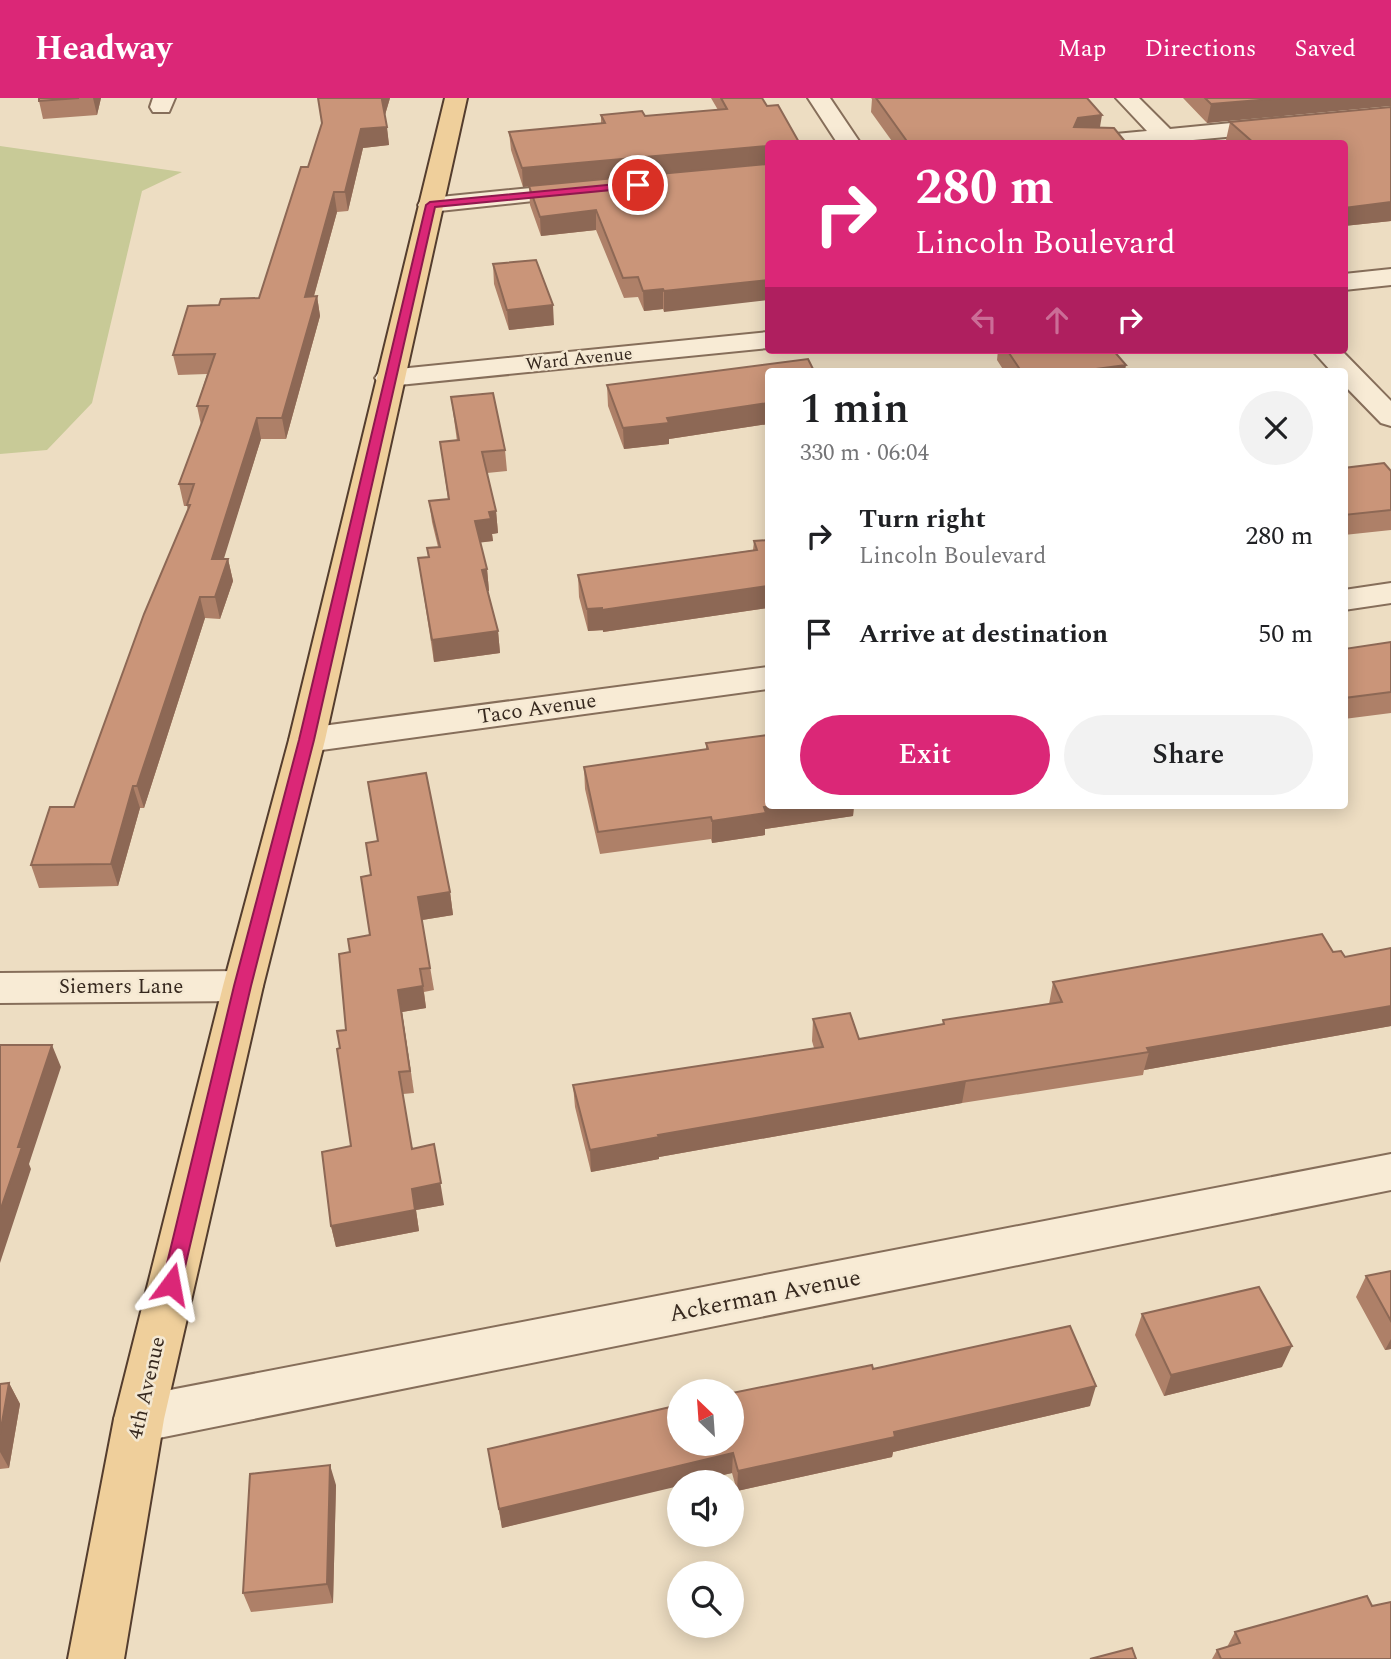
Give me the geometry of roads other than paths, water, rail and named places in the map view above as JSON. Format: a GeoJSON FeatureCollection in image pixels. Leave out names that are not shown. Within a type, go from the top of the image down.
{"type":"FeatureCollection","features":[{"type":"Feature","properties":{"kind":"main road","name":"4th Avenue"},"geometry":{"type":"LineString","coordinates":[[96,1659],[139,1419],[243,986],[307,740],[456,98]]}},
{"type":"Feature","properties":{"kind":"street"},"geometry":{"type":"LineString","coordinates":[[819,98],[847,140]]}},
{"type":"Feature","properties":{"kind":"street"},"geometry":{"type":"LineString","coordinates":[[1127,98],[1168,140],[1298,123]]}},
{"type":"Feature","properties":{"kind":"street"},"geometry":{"type":"LineString","coordinates":[[430,205],[606,188]]}},
{"type":"Feature","properties":{"kind":"street"},"geometry":{"type":"LineString","coordinates":[[1348,282],[1391,277]]}},
{"type":"Feature","properties":{"kind":"street","name":"Ward Avenue"},"geometry":{"type":"LineString","coordinates":[[390,378],[765,340]]}},
{"type":"Feature","properties":{"kind":"street"},"geometry":{"type":"LineString","coordinates":[[1330,354],[1344,368]]}},
{"type":"Feature","properties":{"kind":"street"},"geometry":{"type":"LineString","coordinates":[[1348,372],[1391,416]]}},
{"type":"Feature","properties":{"kind":"street"},"geometry":{"type":"LineString","coordinates":[[1348,599],[1391,593]]}},
{"type":"Feature","properties":{"kind":"street","name":"Taco Avenue"},"geometry":{"type":"LineString","coordinates":[[307,740],[765,678]]}},
{"type":"Feature","properties":{"kind":"street","name":"Siemers Lane"},"geometry":{"type":"LineString","coordinates":[[0,988],[243,986]]}},
{"type":"Feature","properties":{"kind":"street","name":"Ackerman Avenue"},"geometry":{"type":"LineString","coordinates":[[139,1419],[1391,1172]]}}]}
